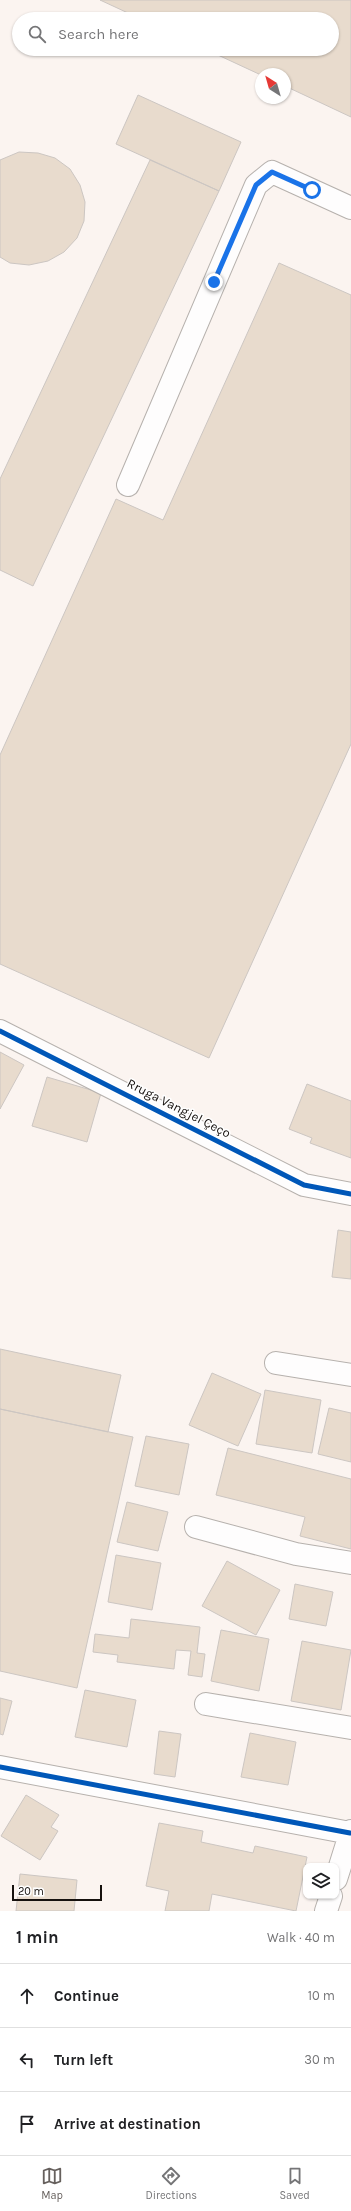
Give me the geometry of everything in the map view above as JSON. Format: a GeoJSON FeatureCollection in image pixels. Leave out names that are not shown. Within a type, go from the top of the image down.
{"type":"FeatureCollection","features":[{"type":"Feature","properties":{"kind":"street"},"geometry":{"type":"LineString","coordinates":[[128,485],[256,185],[272,172],[351,208]]}},
{"type":"Feature","properties":{"kind":"street","name":"Rruga Vangjel Çeço"},"geometry":{"type":"LineString","coordinates":[[0,1031],[304,1184],[351,1194]]}},
{"type":"Feature","properties":{"kind":"street"},"geometry":{"type":"LineString","coordinates":[[276,1363],[351,1375]]}},
{"type":"Feature","properties":{"kind":"street"},"geometry":{"type":"LineString","coordinates":[[196,1526],[296,1554],[351,1563]]}},
{"type":"Feature","properties":{"kind":"street"},"geometry":{"type":"LineString","coordinates":[[206,1704],[351,1728]]}},
{"type":"Feature","properties":{"kind":"street"},"geometry":{"type":"LineString","coordinates":[[0,1767],[351,1832],[339,1870]]}},
{"type":"Feature","properties":{"kind":"street"},"geometry":{"type":"LineString","coordinates":[[326,1911],[330,1899]]}},
{"type":"Feature","properties":{"kind":"building"},"geometry":{"type":"Polygon","coordinates":[[[100,0],[351,0],[351,117],[291,89],[291,68],[255,68],[255,72],[220,56],[339,56],[339,12],[126,12],[100,0]]]}},
{"type":"Feature","properties":{"kind":"building"},"geometry":{"type":"Polygon","coordinates":[[[138,95],[241,142],[219,191],[116,144],[138,95]]]}},
{"type":"Feature","properties":{"kind":"building"},"geometry":{"type":"Polygon","coordinates":[[[19,152],[38,153],[55,158],[70,169],[80,185],[85,202],[84,221],[77,238],[64,252],[48,261],[29,265],[10,263],[0,257],[0,160],[19,152]]]}},
{"type":"Feature","properties":{"kind":"building"},"geometry":{"type":"Polygon","coordinates":[[[150,160],[219,191],[33,586],[0,570],[0,479],[150,160]]]}},
{"type":"Feature","properties":{"kind":"building"},"geometry":{"type":"Polygon","coordinates":[[[279,263],[351,295],[351,744],[209,1058],[0,964],[0,755],[116,499],[163,520],[279,263]]]}},
{"type":"Feature","properties":{"kind":"building"},"geometry":{"type":"Polygon","coordinates":[[[0,1052],[24,1065],[0,1109],[0,1052]]]}},
{"type":"Feature","properties":{"kind":"building"},"geometry":{"type":"Polygon","coordinates":[[[47,1077],[101,1093],[87,1142],[32,1126],[47,1077]]]}},
{"type":"Feature","properties":{"kind":"building"},"geometry":{"type":"Polygon","coordinates":[[[307,1084],[351,1101],[351,1158],[310,1143],[312,1138],[289,1129],[307,1084]]]}},
{"type":"Feature","properties":{"kind":"building"},"geometry":{"type":"Polygon","coordinates":[[[338,1230],[351,1232],[351,1279],[332,1277],[338,1230]]]}},
{"type":"Feature","properties":{"kind":"building"},"geometry":{"type":"Polygon","coordinates":[[[0,1349],[121,1375],[108,1432],[0,1409],[0,1349]]]}},
{"type":"Feature","properties":{"kind":"building"},"geometry":{"type":"Polygon","coordinates":[[[212,1373],[261,1394],[238,1446],[189,1425],[212,1373]]]}},
{"type":"Feature","properties":{"kind":"building"},"geometry":{"type":"Polygon","coordinates":[[[265,1390],[321,1400],[312,1453],[256,1444],[265,1390]]]}},
{"type":"Feature","properties":{"kind":"building"},"geometry":{"type":"Polygon","coordinates":[[[329,1408],[351,1413],[351,1462],[318,1454],[329,1408]]]}},
{"type":"Feature","properties":{"kind":"building"},"geometry":{"type":"Polygon","coordinates":[[[0,1409],[133,1437],[77,1688],[0,1671],[0,1409]]]}},
{"type":"Feature","properties":{"kind":"building"},"geometry":{"type":"Polygon","coordinates":[[[146,1436],[189,1444],[179,1495],[135,1486],[146,1436]]]}},
{"type":"Feature","properties":{"kind":"building"},"geometry":{"type":"Polygon","coordinates":[[[228,1448],[351,1479],[351,1549],[300,1536],[305,1517],[216,1495],[228,1448]]]}},
{"type":"Feature","properties":{"kind":"building"},"geometry":{"type":"Polygon","coordinates":[[[127,1502],[168,1512],[158,1551],[117,1542],[127,1502]]]}},
{"type":"Feature","properties":{"kind":"building"},"geometry":{"type":"Polygon","coordinates":[[[116,1555],[161,1563],[152,1610],[108,1602],[116,1555]]]}},
{"type":"Feature","properties":{"kind":"building"},"geometry":{"type":"Polygon","coordinates":[[[227,1561],[280,1590],[256,1635],[202,1606],[227,1561]]]}},
{"type":"Feature","properties":{"kind":"building"},"geometry":{"type":"Polygon","coordinates":[[[295,1584],[333,1592],[326,1626],[289,1619],[295,1584]]]}},
{"type":"Feature","properties":{"kind":"building"},"geometry":{"type":"Polygon","coordinates":[[[131,1619],[200,1627],[197,1653],[205,1654],[202,1677],[188,1675],[191,1651],[176,1650],[174,1669],[117,1662],[118,1655],[93,1652],[95,1634],[129,1638],[131,1619]]]}},
{"type":"Feature","properties":{"kind":"building"},"geometry":{"type":"Polygon","coordinates":[[[221,1630],[269,1639],[259,1691],[211,1681],[221,1630]]]}},
{"type":"Feature","properties":{"kind":"building"},"geometry":{"type":"Polygon","coordinates":[[[302,1641],[351,1650],[341,1710],[291,1701],[302,1641]]]}},
{"type":"Feature","properties":{"kind":"building"},"geometry":{"type":"Polygon","coordinates":[[[85,1690],[136,1700],[127,1747],[75,1737],[85,1690]]]}},
{"type":"Feature","properties":{"kind":"building"},"geometry":{"type":"Polygon","coordinates":[[[0,1698],[12,1701],[3,1735],[0,1734],[0,1698]]]}},
{"type":"Feature","properties":{"kind":"building"},"geometry":{"type":"Polygon","coordinates":[[[159,1731],[181,1734],[175,1777],[154,1774],[159,1731]]]}},
{"type":"Feature","properties":{"kind":"building"},"geometry":{"type":"Polygon","coordinates":[[[250,1733],[296,1742],[288,1785],[241,1777],[250,1733]]]}},
{"type":"Feature","properties":{"kind":"building"},"geometry":{"type":"Polygon","coordinates":[[[26,1795],[59,1815],[51,1827],[58,1831],[40,1860],[1,1836],[26,1795]]]}},
{"type":"Feature","properties":{"kind":"building"},"geometry":{"type":"Polygon","coordinates":[[[159,1823],[203,1831],[201,1842],[253,1853],[255,1846],[307,1857],[306,1863],[303,1863],[303,1877],[296,1911],[212,1894],[209,1911],[165,1911],[169,1891],[146,1886],[159,1823]]]}},
{"type":"Feature","properties":{"kind":"building"},"geometry":{"type":"Polygon","coordinates":[[[20,1874],[77,1880],[74,1911],[16,1911],[20,1874]]]}},
{"type":"Feature","properties":{"kind":"cycle path"},"geometry":{"type":"LineString","coordinates":[[0,1031],[304,1185],[351,1194]]}},
{"type":"Feature","properties":{"kind":"cycle path"},"geometry":{"type":"LineString","coordinates":[[0,1767],[350,1833]]}},
{"type":"Feature","properties":{"kind":"route"},"geometry":{"type":"LineString","coordinates":[[214,282],[244,209],[256,185],[272,172],[312,190]]}}]}
